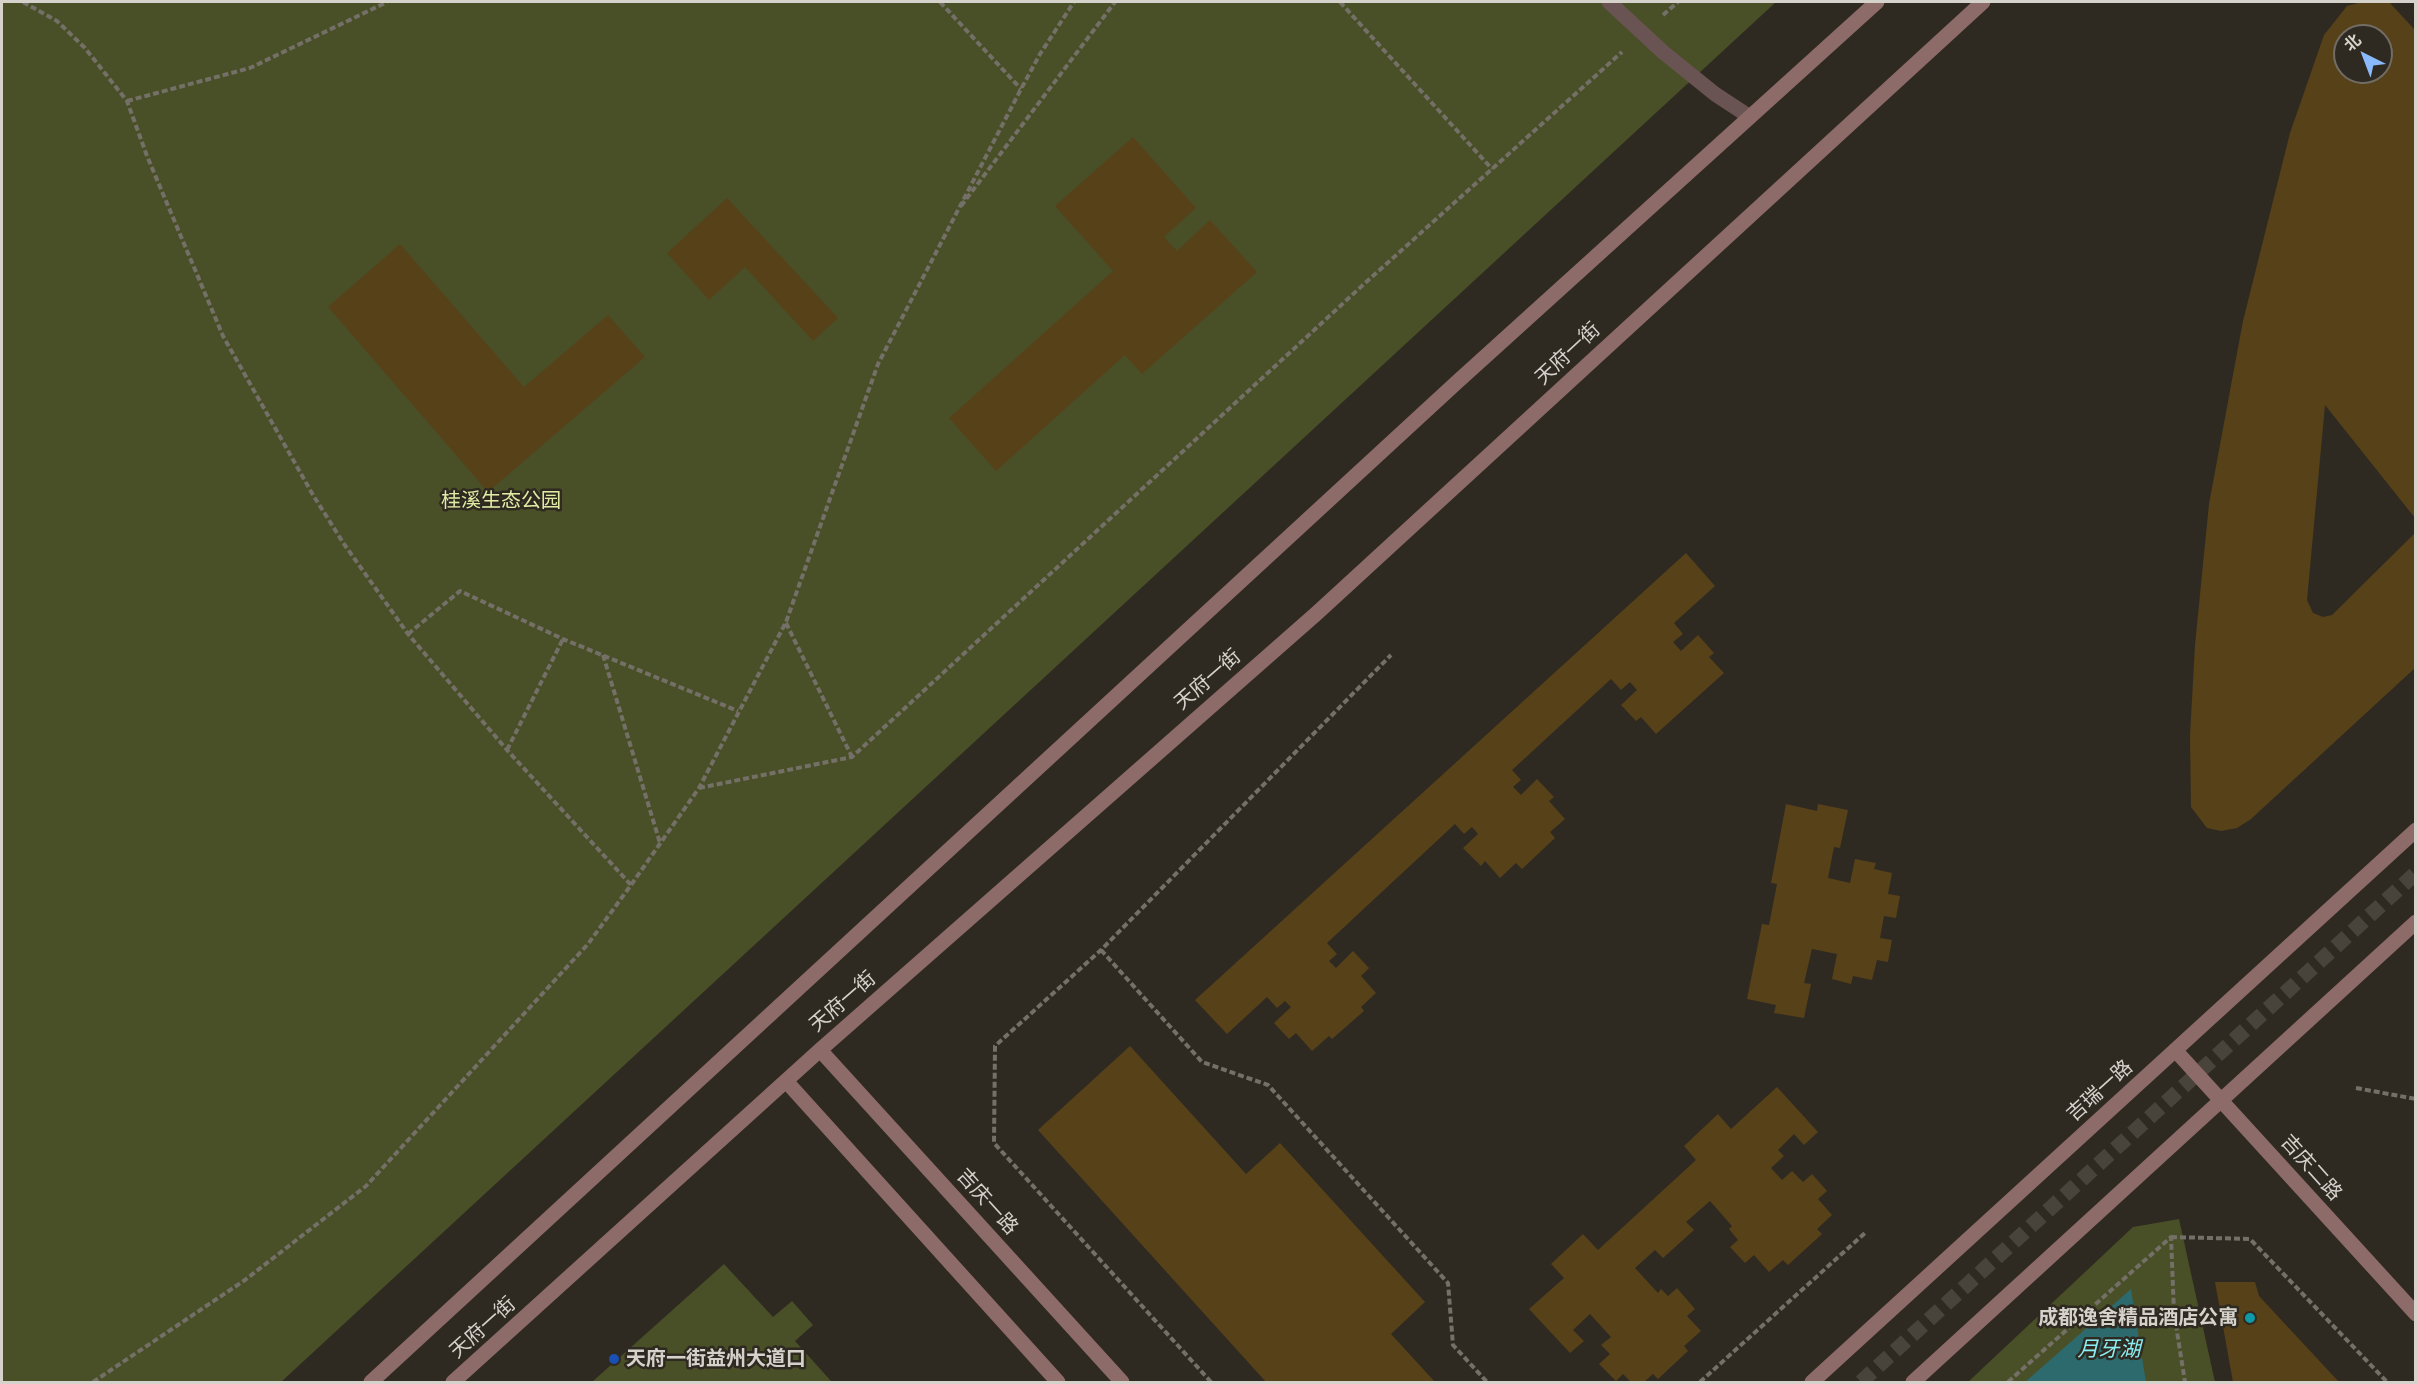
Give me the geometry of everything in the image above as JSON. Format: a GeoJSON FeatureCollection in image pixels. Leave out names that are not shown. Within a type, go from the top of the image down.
{"type":"FeatureCollection","features":[{"type":"Feature","properties":{"kind":"main road","name":"天府一街"},"geometry":{"type":"LineString","coordinates":[[371,1383],[1430,407],[1877,2]]}},
{"type":"Feature","properties":{"kind":"main road","name":"天府一街"},"geometry":{"type":"LineString","coordinates":[[453,1383],[820,1050],[1326,605],[1983,2]]}},
{"type":"Feature","properties":{"kind":"main road","name":"吉瑞一路"},"geometry":{"type":"LineString","coordinates":[[1812,1383],[2415,830]]}},
{"type":"Feature","properties":{"kind":"main road"},"geometry":{"type":"LineString","coordinates":[[1913,1383],[2415,922]]}},
{"type":"Feature","properties":{"kind":"main road","name":"吉庆一路"},"geometry":{"type":"LineString","coordinates":[[820,1050],[1122,1383]]}},
{"type":"Feature","properties":{"kind":"main road","name":"吉庆二路"},"geometry":{"type":"LineString","coordinates":[[2175,1050],[2415,1314]]}},
{"type":"Feature","properties":{"kind":"main road"},"geometry":{"type":"LineString","coordinates":[[786,1081],[1058,1383]]}},
{"type":"Feature","properties":{"kind":"lane"},"geometry":{"type":"LineString","coordinates":[[1608,2],[1715,94],[1750,117]]}},
{"type":"Feature","properties":{"kind":"path"},"geometry":{"type":"LineString","coordinates":[[23,2],[57,21],[85,48],[128,101],[147,156],[223,336],[313,495],[344,544],[408,634],[507,750],[631,885]]}},
{"type":"Feature","properties":{"kind":"path"},"geometry":{"type":"LineString","coordinates":[[128,101],[250,68],[387,2]]}},
{"type":"Feature","properties":{"kind":"path"},"geometry":{"type":"LineString","coordinates":[[940,2],[1021,89]]}},
{"type":"Feature","properties":{"kind":"path"},"geometry":{"type":"LineString","coordinates":[[93,1383],[245,1280],[366,1186],[588,944],[631,885],[699,788],[786,622],[879,364],[1021,89],[1074,2]]}},
{"type":"Feature","properties":{"kind":"path"},"geometry":{"type":"LineString","coordinates":[[953,217],[1114,2]]}},
{"type":"Feature","properties":{"kind":"path"},"geometry":{"type":"LineString","coordinates":[[1340,2],[1492,170]]}},
{"type":"Feature","properties":{"kind":"path"},"geometry":{"type":"LineString","coordinates":[[699,788],[852,757],[1356,292],[1678,2]]}},
{"type":"Feature","properties":{"kind":"path"},"geometry":{"type":"LineString","coordinates":[[408,634],[460,591],[563,639],[738,711]]}},
{"type":"Feature","properties":{"kind":"path"},"geometry":{"type":"LineString","coordinates":[[786,622],[852,757]]}},
{"type":"Feature","properties":{"kind":"path"},"geometry":{"type":"LineString","coordinates":[[507,750],[563,639]]}},
{"type":"Feature","properties":{"kind":"path"},"geometry":{"type":"LineString","coordinates":[[602,654],[660,843]]}},
{"type":"Feature","properties":{"kind":"path"},"geometry":{"type":"LineString","coordinates":[[1211,1383],[994,1143],[995,1046],[1101,950],[1391,655]]}},
{"type":"Feature","properties":{"kind":"path"},"geometry":{"type":"LineString","coordinates":[[1101,950],[1202,1062],[1268,1085],[1448,1283],[1453,1345],[1487,1383]]}},
{"type":"Feature","properties":{"kind":"path"},"geometry":{"type":"LineString","coordinates":[[2356,1088],[2415,1099]]}},
{"type":"Feature","properties":{"kind":"path"},"geometry":{"type":"LineString","coordinates":[[1700,1383],[1866,1232]]}},
{"type":"Feature","properties":{"kind":"path"},"geometry":{"type":"LineString","coordinates":[[2171,1237],[2174,1313],[2185,1383]]}},
{"type":"Feature","properties":{"kind":"path"},"geometry":{"type":"LineString","coordinates":[[2008,1383],[2171,1237],[2250,1239],[2387,1383]]}},
{"type":"Feature","properties":{"kind":"green space","name":"桂溪生态公园"},"geometry":{"type":"Polygon","coordinates":[[[2,2],[1776,2],[281,1382],[2,1382],[2,2]]]}},
{"type":"Feature","properties":{"kind":"green space"},"geometry":{"type":"Polygon","coordinates":[[[2179,1219],[2215,1382],[1968,1382],[2133,1227],[2179,1219]]]}},
{"type":"Feature","properties":{"kind":"green space"},"geometry":{"type":"Polygon","coordinates":[[[724,1264],[773,1317],[792,1301],[813,1325],[795,1341],[831,1381],[592,1382],[724,1264]]]}},
{"type":"Feature","properties":{"kind":"water","name":"月牙湖"},"geometry":{"type":"Polygon","coordinates":[[[2131,1289],[2146,1382],[2025,1382],[2131,1289]]]}},
{"type":"Feature","properties":{"kind":"building"},"geometry":{"type":"Polygon","coordinates":[[[2362,2],[2389,2],[2415,30],[2415,518],[2325,405],[2307,600],[2313,613],[2323,617],[2332,615],[2415,533],[2415,668],[2251,819],[2237,828],[2221,831],[2207,828],[2191,807],[2190,736],[2195,645],[2209,504],[2243,321],[2290,133],[2324,35],[2347,6],[2362,2]]]}},
{"type":"Feature","properties":{"kind":"building"},"geometry":{"type":"Polygon","coordinates":[[[1133,137],[1196,208],[1164,237],[1177,251],[1210,220],[1257,272],[1142,374],[1125,355],[996,471],[949,418],[1113,271],[1055,206],[1133,137]]]}},
{"type":"Feature","properties":{"kind":"building"},"geometry":{"type":"Polygon","coordinates":[[[727,198],[838,318],[813,341],[745,267],[709,300],[667,253],[727,198]]]}},
{"type":"Feature","properties":{"kind":"building"},"geometry":{"type":"Polygon","coordinates":[[[400,244],[524,387],[608,315],[645,357],[488,492],[328,307],[400,244]]]}},
{"type":"Feature","properties":{"kind":"building"},"geometry":{"type":"Polygon","coordinates":[[[1686,553],[1715,586],[1674,623],[1683,634],[1673,642],[1681,651],[1698,635],[1714,653],[1709,657],[1724,673],[1656,734],[1641,717],[1636,721],[1621,705],[1637,690],[1630,682],[1621,690],[1611,679],[1512,770],[1521,780],[1513,787],[1521,795],[1537,779],[1554,797],[1549,801],[1565,819],[1550,832],[1555,838],[1522,869],[1516,863],[1500,878],[1485,861],[1481,866],[1463,848],[1478,834],[1472,827],[1464,834],[1455,824],[1327,943],[1337,954],[1329,961],[1336,968],[1353,951],[1369,968],[1361,976],[1376,993],[1361,1007],[1364,1011],[1332,1039],[1329,1036],[1312,1051],[1296,1033],[1289,1039],[1274,1023],[1291,1007],[1285,1001],[1277,1008],[1267,997],[1227,1034],[1195,1000],[1686,553]]]}},
{"type":"Feature","properties":{"kind":"building"},"geometry":{"type":"Polygon","coordinates":[[[1786,804],[1817,811],[1818,804],[1848,810],[1840,848],[1834,847],[1828,878],[1850,883],[1855,859],[1876,863],[1874,869],[1892,873],[1888,894],[1900,896],[1896,918],[1884,916],[1880,938],[1892,940],[1888,962],[1877,960],[1872,980],[1853,976],[1851,984],[1832,979],[1837,954],[1812,949],[1804,983],[1811,984],[1804,1018],[1774,1013],[1776,1005],[1747,999],[1762,924],[1769,925],[1777,884],[1771,883],[1786,804]]]}},
{"type":"Feature","properties":{"kind":"building"},"geometry":{"type":"Polygon","coordinates":[[[1130,1046],[1246,1174],[1280,1143],[1425,1302],[1391,1334],[1435,1382],[1266,1382],[1038,1130],[1130,1046]]]}},
{"type":"Feature","properties":{"kind":"building"},"geometry":{"type":"Polygon","coordinates":[[[1777,1087],[1818,1132],[1804,1145],[1794,1134],[1778,1150],[1784,1156],[1771,1168],[1782,1180],[1792,1171],[1803,1182],[1812,1174],[1827,1191],[1818,1199],[1832,1215],[1817,1229],[1822,1234],[1788,1265],[1783,1260],[1769,1272],[1754,1255],[1745,1263],[1730,1247],[1738,1240],[1729,1229],[1732,1226],[1710,1201],[1686,1222],[1694,1230],[1663,1258],[1655,1250],[1635,1268],[1658,1293],[1661,1289],[1668,1296],[1677,1288],[1695,1309],[1687,1316],[1701,1331],[1684,1346],[1688,1351],[1658,1379],[1653,1374],[1644,1382],[1631,1382],[1623,1374],[1616,1381],[1599,1364],[1610,1354],[1601,1345],[1611,1337],[1590,1314],[1573,1330],[1584,1341],[1570,1353],[1529,1309],[1564,1278],[1551,1264],[1583,1234],[1598,1250],[1696,1160],[1684,1146],[1718,1114],[1731,1129],[1777,1087]]]}},
{"type":"Feature","properties":{"kind":"building","name":"成都逸舍精品酒店公寓"},"geometry":{"type":"Polygon","coordinates":[[[2215,1282],[2255,1282],[2259,1296],[2339,1382],[2233,1382],[2215,1282]]]}},
{"type":"Feature","properties":{"kind":"tunnel"},"geometry":{"type":"LineString","coordinates":[[1861,1382],[2416,873]]}},
{"type":"Feature","properties":{"kind":"place","name":"成都逸舍精品酒店公寓"},"geometry":{"type":"Point","coordinates":[2250,1318]}},
{"type":"Feature","properties":{"kind":"place","name":"天府一街益州大道口"},"geometry":{"type":"Point","coordinates":[614,1359]}}]}
